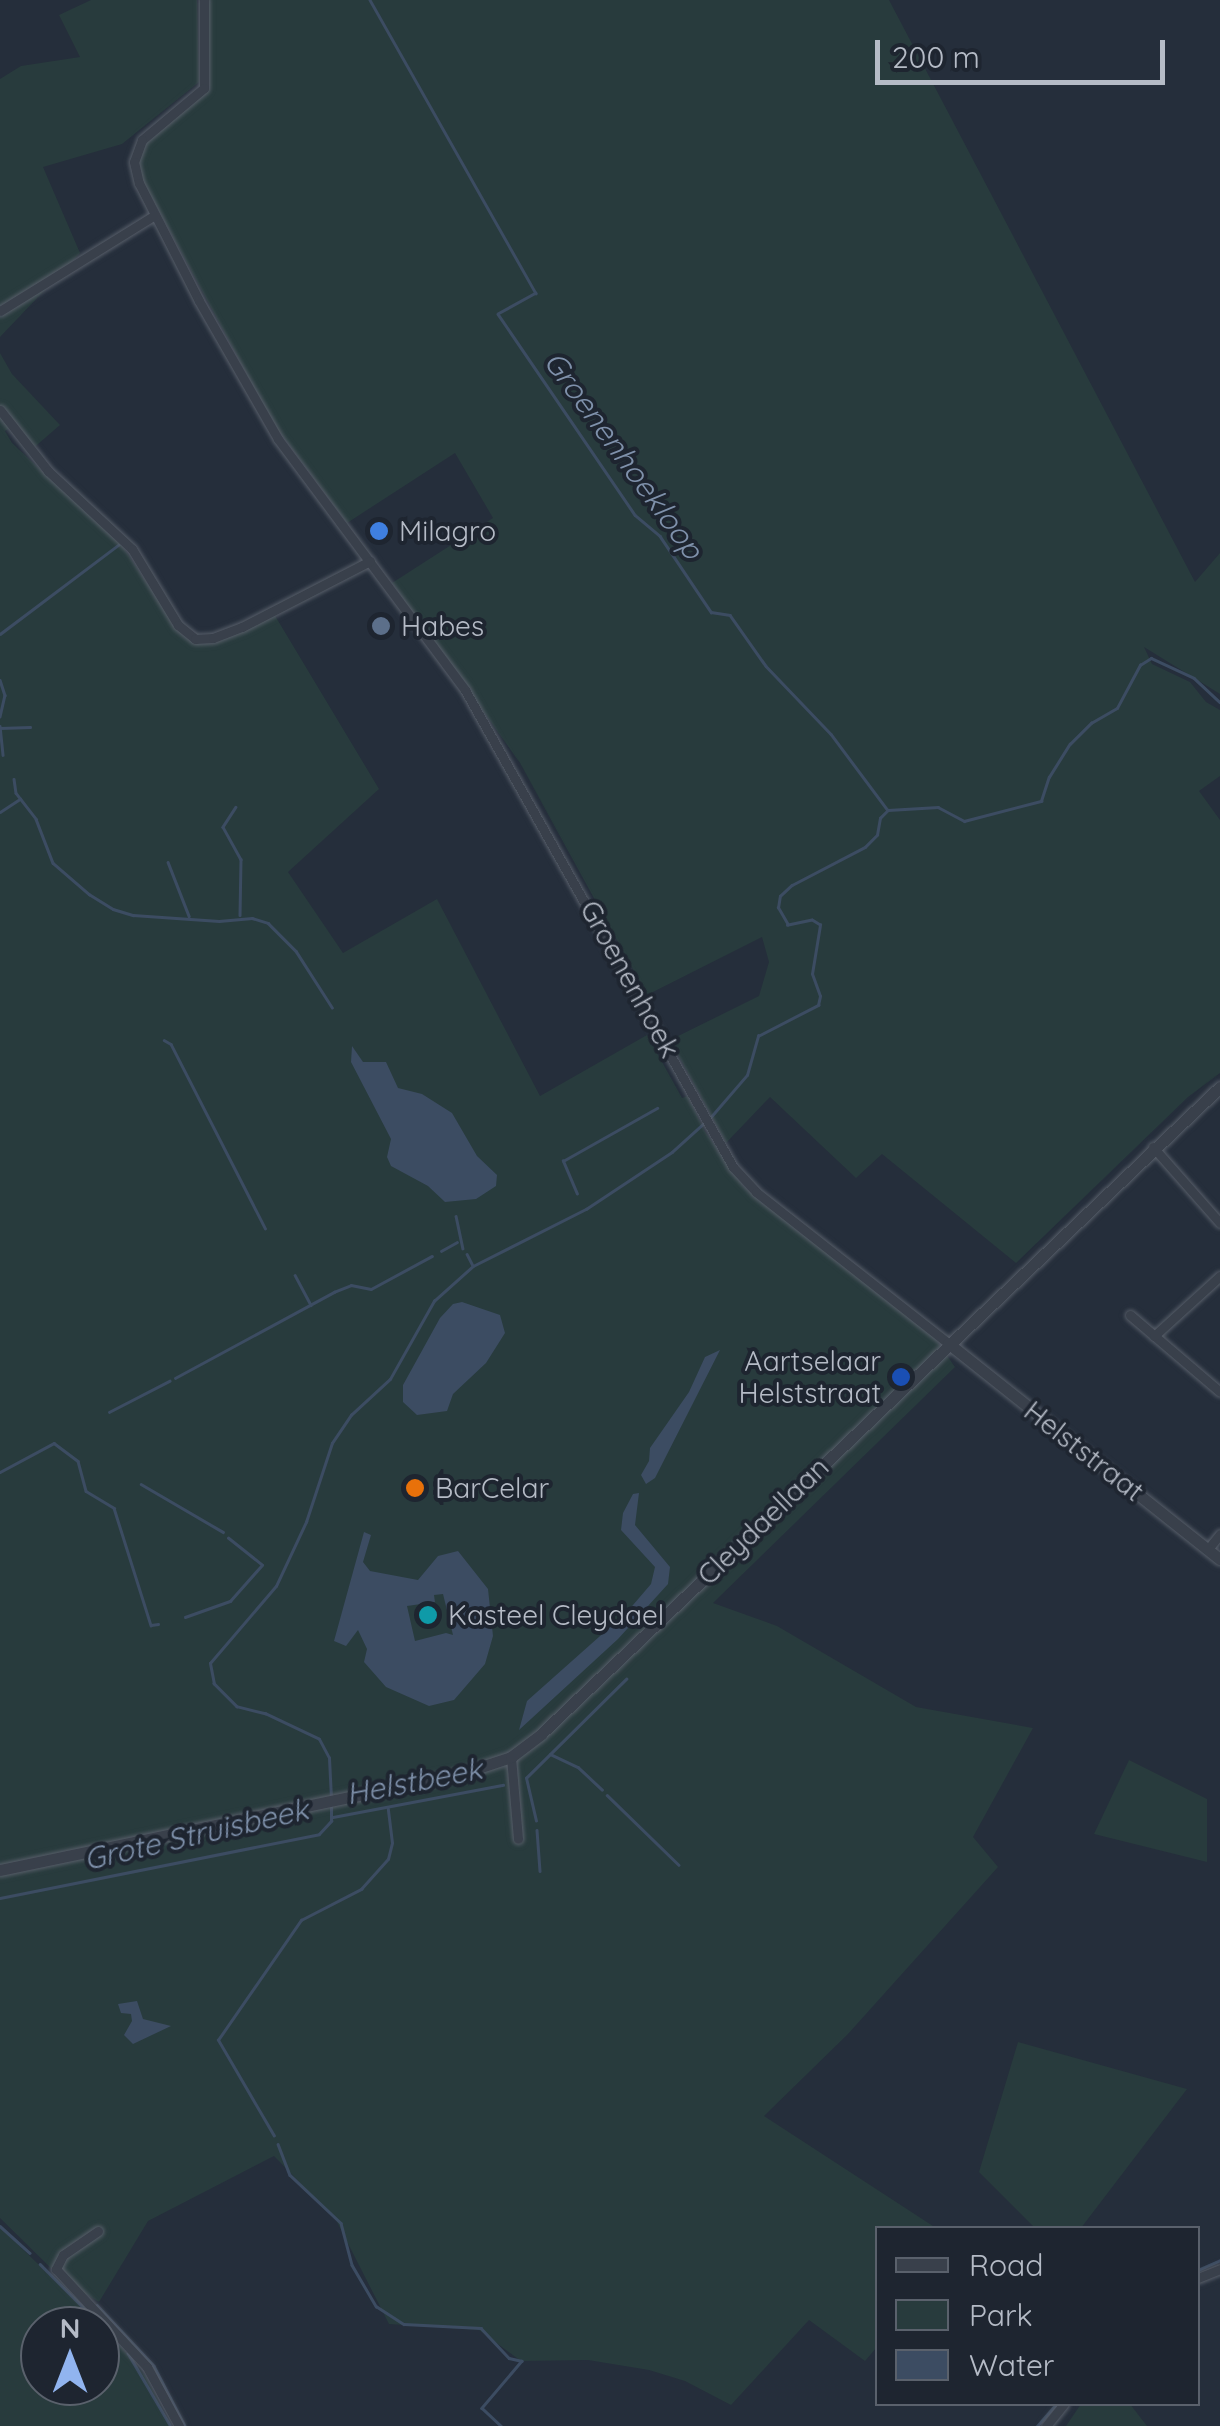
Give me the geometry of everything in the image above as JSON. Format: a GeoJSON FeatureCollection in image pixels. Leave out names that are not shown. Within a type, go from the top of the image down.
{"type":"FeatureCollection","features":[{"type":"Feature","properties":{"kind":"street","name":"Groenenhoek"},"geometry":{"type":"LineString","coordinates":[[204,0],[204,88],[142,140],[134,154],[135,172],[278,438],[465,690],[711,1127],[747,1184],[948,1343]]}},
{"type":"Feature","properties":{"kind":"street"},"geometry":{"type":"LineString","coordinates":[[0,310],[156,215]]}},
{"type":"Feature","properties":{"kind":"street"},"geometry":{"type":"LineString","coordinates":[[0,410],[48,471],[132,549],[178,625],[195,638],[212,638],[242,627],[370,561]]}},
{"type":"Feature","properties":{"kind":"street","name":"Cleydaellaan"},"geometry":{"type":"LineString","coordinates":[[0,1870],[478,1770],[512,1757],[541,1734],[1220,1087]]}},
{"type":"Feature","properties":{"kind":"street"},"geometry":{"type":"LineString","coordinates":[[1154,1146],[1220,1224]]}},
{"type":"Feature","properties":{"kind":"street"},"geometry":{"type":"LineString","coordinates":[[1154,1336],[1220,1276]]}},
{"type":"Feature","properties":{"kind":"street"},"geometry":{"type":"LineString","coordinates":[[1130,1315],[1220,1392]]}},
{"type":"Feature","properties":{"kind":"street","name":"Helststraat"},"geometry":{"type":"LineString","coordinates":[[948,1343],[1220,1558]]}},
{"type":"Feature","properties":{"kind":"street"},"geometry":{"type":"LineString","coordinates":[[1208,1549],[1220,1534]]}},
{"type":"Feature","properties":{"kind":"street"},"geometry":{"type":"LineString","coordinates":[[512,1757],[518,1839]]}},
{"type":"Feature","properties":{"kind":"street"},"geometry":{"type":"LineString","coordinates":[[98,2231],[63,2255],[56,2268],[147,2367],[179,2426]]}},
{"type":"Feature","properties":{"kind":"street"},"geometry":{"type":"LineString","coordinates":[[1046,2426],[1062,2406]]}},
{"type":"Feature","properties":{"kind":"green space"},"geometry":{"type":"Polygon","coordinates":[[[91,0],[197,0],[199,82],[122,144],[43,167],[80,253],[0,337],[0,79],[21,66],[80,57],[59,15],[91,0]]]}},
{"type":"Feature","properties":{"kind":"green space"},"geometry":{"type":"Polygon","coordinates":[[[208,0],[889,0],[1195,582],[1220,553],[1220,694],[1144,647],[1152,664],[1190,682],[1206,702],[1220,710],[1220,776],[1199,791],[1220,820],[1220,1073],[1188,1097],[1016,1263],[882,1154],[856,1178],[770,1097],[726,1143],[670,1040],[759,996],[769,962],[762,937],[647,995],[520,763],[392,583],[493,518],[455,453],[347,523],[273,423],[143,181],[138,157],[147,143],[210,88],[208,0]]]}},
{"type":"Feature","properties":{"kind":"green space"},"geometry":{"type":"Polygon","coordinates":[[[0,353],[12,374],[60,425],[30,451],[11,427],[5,431],[12,443],[123,547],[178,630],[193,642],[215,642],[274,614],[379,789],[288,872],[343,953],[437,899],[540,1096],[647,1035],[682,1098],[688,1096],[704,1130],[744,1187],[929,1330],[955,1367],[713,1603],[777,1626],[916,1707],[1033,1728],[973,1837],[998,1867],[848,2034],[764,2116],[933,2226],[875,2226],[875,2349],[865,2361],[809,2320],[731,2405],[685,2381],[649,2370],[588,2360],[521,2361],[479,2330],[389,2324],[336,2220],[274,2156],[148,2221],[99,2302],[64,2281],[0,2218],[0,353]]]}},
{"type":"Feature","properties":{"kind":"green space"},"geometry":{"type":"Polygon","coordinates":[[[1129,1760],[1207,1799],[1207,1862],[1094,1834],[1129,1760]]]}},
{"type":"Feature","properties":{"kind":"green space"},"geometry":{"type":"Polygon","coordinates":[[[1018,2042],[1187,2089],[1083,2226],[1033,2226],[979,2172],[1018,2042]]]}},
{"type":"Feature","properties":{"kind":"green space"},"geometry":{"type":"Polygon","coordinates":[[[0,2227],[81,2306],[20,2306],[20,2406],[120,2406],[120,2346],[146,2377],[171,2426],[0,2426],[0,2227]]]}},
{"type":"Feature","properties":{"kind":"green space"},"geometry":{"type":"Polygon","coordinates":[[[1080,2406],[1132,2406],[1147,2426],[1066,2426],[1080,2406]]]}},
{"type":"Feature","properties":{"kind":"water"},"geometry":{"type":"Polygon","coordinates":[[[352,1046],[363,1062],[386,1062],[398,1088],[422,1094],[452,1113],[477,1156],[497,1175],[496,1186],[476,1199],[445,1202],[428,1186],[391,1166],[387,1157],[391,1139],[351,1062],[352,1046]]]}},
{"type":"Feature","properties":{"kind":"water"},"geometry":{"type":"Polygon","coordinates":[[[462,1302],[500,1315],[505,1333],[486,1363],[453,1394],[447,1411],[417,1415],[403,1402],[403,1385],[440,1318],[453,1304],[462,1302]]]}},
{"type":"Feature","properties":{"kind":"water"},"geometry":{"type":"Polygon","coordinates":[[[720,1350],[655,1478],[646,1484],[641,1475],[649,1461],[650,1448],[689,1392],[705,1357],[720,1350]]]}},
{"type":"Feature","properties":{"kind":"water"},"geometry":{"type":"Polygon","coordinates":[[[639,1493],[635,1525],[670,1567],[668,1584],[618,1639],[519,1730],[527,1701],[627,1612],[651,1584],[655,1567],[621,1530],[623,1513],[633,1494],[639,1493]]]}},
{"type":"Feature","properties":{"kind":"water"},"geometry":{"type":"Polygon","coordinates":[[[364,1532],[371,1535],[363,1562],[370,1571],[418,1580],[438,1556],[458,1551],[488,1589],[493,1636],[485,1664],[454,1700],[429,1706],[386,1687],[364,1662],[367,1649],[358,1630],[346,1646],[334,1641],[364,1532]],[[443,1594],[434,1595],[435,1602],[407,1606],[415,1641],[446,1633],[453,1635],[443,1594]]]}},
{"type":"Feature","properties":{"kind":"water"},"geometry":{"type":"Polygon","coordinates":[[[137,2001],[143,2019],[171,2026],[133,2044],[124,2035],[132,2021],[131,2014],[121,2013],[118,2004],[137,2001]]]}},
{"type":"Feature","properties":{"kind":"waterway","name":"Groenenhoekloop"},"geometry":{"type":"LineString","coordinates":[[370,0],[536,293],[498,314],[635,515],[660,536],[711,612],[730,615],[766,666],[831,734],[887,809]]}},
{"type":"Feature","properties":{"kind":"waterway"},"geometry":{"type":"LineString","coordinates":[[0,634],[118,545]]}},
{"type":"Feature","properties":{"kind":"waterway","name":"Grote Struisbeek"},"geometry":{"type":"LineString","coordinates":[[709,1119],[747,1075],[758,1036],[818,1005],[820,996],[812,974],[820,925],[812,920],[788,925],[778,908],[780,896],[792,885],[865,847],[877,835],[880,818],[888,810],[938,807],[964,821],[1041,801],[1049,777],[1070,744],[1091,723],[1117,708],[1140,665],[1151,658],[1194,678],[1220,702]]}},
{"type":"Feature","properties":{"kind":"waterway"},"geometry":{"type":"LineString","coordinates":[[0,680],[5,695],[0,716]]}},
{"type":"Feature","properties":{"kind":"waterway"},"geometry":{"type":"LineString","coordinates":[[0,726],[3,755]]}},
{"type":"Feature","properties":{"kind":"waterway"},"geometry":{"type":"LineString","coordinates":[[0,728],[30,727]]}},
{"type":"Feature","properties":{"kind":"waterway"},"geometry":{"type":"LineString","coordinates":[[14,779],[16,793],[36,819],[53,863],[89,894],[113,909],[133,915],[219,921],[252,918],[268,923],[296,951],[332,1007]]}},
{"type":"Feature","properties":{"kind":"waterway"},"geometry":{"type":"LineString","coordinates":[[0,812],[20,799]]}},
{"type":"Feature","properties":{"kind":"waterway"},"geometry":{"type":"LineString","coordinates":[[236,807],[223,827],[241,859],[240,915]]}},
{"type":"Feature","properties":{"kind":"waterway"},"geometry":{"type":"LineString","coordinates":[[168,862],[189,916]]}},
{"type":"Feature","properties":{"kind":"waterway"},"geometry":{"type":"LineString","coordinates":[[164,1040],[171,1044],[265,1228]]}},
{"type":"Feature","properties":{"kind":"waterway"},"geometry":{"type":"LineString","coordinates":[[577,1194],[563,1161],[657,1108]]}},
{"type":"Feature","properties":{"kind":"waterway","name":"Grote Struisbeek"},"geometry":{"type":"LineString","coordinates":[[331,1798],[329,1758],[319,1739],[266,1714],[237,1707],[214,1684],[210,1663],[276,1586],[306,1522],[332,1443],[351,1415],[390,1379],[434,1301],[473,1266],[586,1209],[672,1152],[703,1124]]}},
{"type":"Feature","properties":{"kind":"waterway"},"geometry":{"type":"LineString","coordinates":[[456,1216],[463,1248]]}},
{"type":"Feature","properties":{"kind":"waterway"},"geometry":{"type":"LineString","coordinates":[[441,1251],[457,1242]]}},
{"type":"Feature","properties":{"kind":"waterway"},"geometry":{"type":"LineString","coordinates":[[467,1254],[473,1266]]}},
{"type":"Feature","properties":{"kind":"waterway"},"geometry":{"type":"LineString","coordinates":[[175,1378],[334,1292],[351,1285],[371,1289],[432,1256]]}},
{"type":"Feature","properties":{"kind":"waterway"},"geometry":{"type":"LineString","coordinates":[[295,1275],[311,1305]]}},
{"type":"Feature","properties":{"kind":"waterway"},"geometry":{"type":"LineString","coordinates":[[109,1412],[169,1381]]}},
{"type":"Feature","properties":{"kind":"waterway"},"geometry":{"type":"LineString","coordinates":[[0,1472],[54,1443],[78,1461],[86,1491],[114,1508],[151,1625],[158,1624]]}},
{"type":"Feature","properties":{"kind":"waterway"},"geometry":{"type":"LineString","coordinates":[[141,1484],[223,1532]]}},
{"type":"Feature","properties":{"kind":"waterway"},"geometry":{"type":"LineString","coordinates":[[185,1617],[230,1601],[262,1565],[228,1538]]}},
{"type":"Feature","properties":{"kind":"waterway"},"geometry":{"type":"LineString","coordinates":[[536,1821],[526,1778],[626,1679]]}},
{"type":"Feature","properties":{"kind":"waterway"},"geometry":{"type":"LineString","coordinates":[[550,1754],[578,1767],[602,1789]]}},
{"type":"Feature","properties":{"kind":"waterway","name":"Helstbeek"},"geometry":{"type":"LineString","coordinates":[[333,1817],[503,1785]]}},
{"type":"Feature","properties":{"kind":"waterway"},"geometry":{"type":"LineString","coordinates":[[607,1795],[679,1865]]}},
{"type":"Feature","properties":{"kind":"waterway","name":"Grote Struisbeek"},"geometry":{"type":"LineString","coordinates":[[0,1898],[319,1834],[331,1821],[331,1806]]}},
{"type":"Feature","properties":{"kind":"waterway"},"geometry":{"type":"LineString","coordinates":[[274,2136],[218,2040],[301,1920],[361,1889],[388,1859],[392,1843],[388,1809]]}},
{"type":"Feature","properties":{"kind":"waterway"},"geometry":{"type":"LineString","coordinates":[[537,1830],[540,1871]]}},
{"type":"Feature","properties":{"kind":"waterway"},"geometry":{"type":"LineString","coordinates":[[278,2144],[290,2175],[341,2223],[352,2265],[376,2306],[404,2324],[481,2328],[509,2358],[522,2361],[482,2408],[501,2426]]}},
{"type":"Feature","properties":{"kind":"waterway"},"geometry":{"type":"LineString","coordinates":[[0,2226],[30,2253]]}},
{"type":"Feature","properties":{"kind":"waterway"},"geometry":{"type":"LineString","coordinates":[[1200,2269],[1220,2260]]}},
{"type":"Feature","properties":{"kind":"waterway"},"geometry":{"type":"LineString","coordinates":[[40,2264],[82,2306]]}},
{"type":"Feature","properties":{"kind":"waterway"},"geometry":{"type":"LineString","coordinates":[[97,2305],[154,2366],[185,2426]]}},
{"type":"Feature","properties":{"kind":"waterway"},"geometry":{"type":"LineString","coordinates":[[128,2353],[170,2425]]}},
{"type":"Feature","properties":{"kind":"waterway"},"geometry":{"type":"LineString","coordinates":[[1037,2426],[1054,2406]]}},
{"type":"Feature","properties":{"kind":"place","name":"Milagro"},"geometry":{"type":"Point","coordinates":[379,531]}},
{"type":"Feature","properties":{"kind":"place","name":"Habes"},"geometry":{"type":"Point","coordinates":[381,626]}},
{"type":"Feature","properties":{"kind":"place","name":"Aartselaar Helststraat"},"geometry":{"type":"Point","coordinates":[901,1377]}},
{"type":"Feature","properties":{"kind":"place","name":"BarCelar"},"geometry":{"type":"Point","coordinates":[415,1488]}},
{"type":"Feature","properties":{"kind":"place","name":"Kasteel Cleydael"},"geometry":{"type":"Point","coordinates":[428,1615]}}]}
